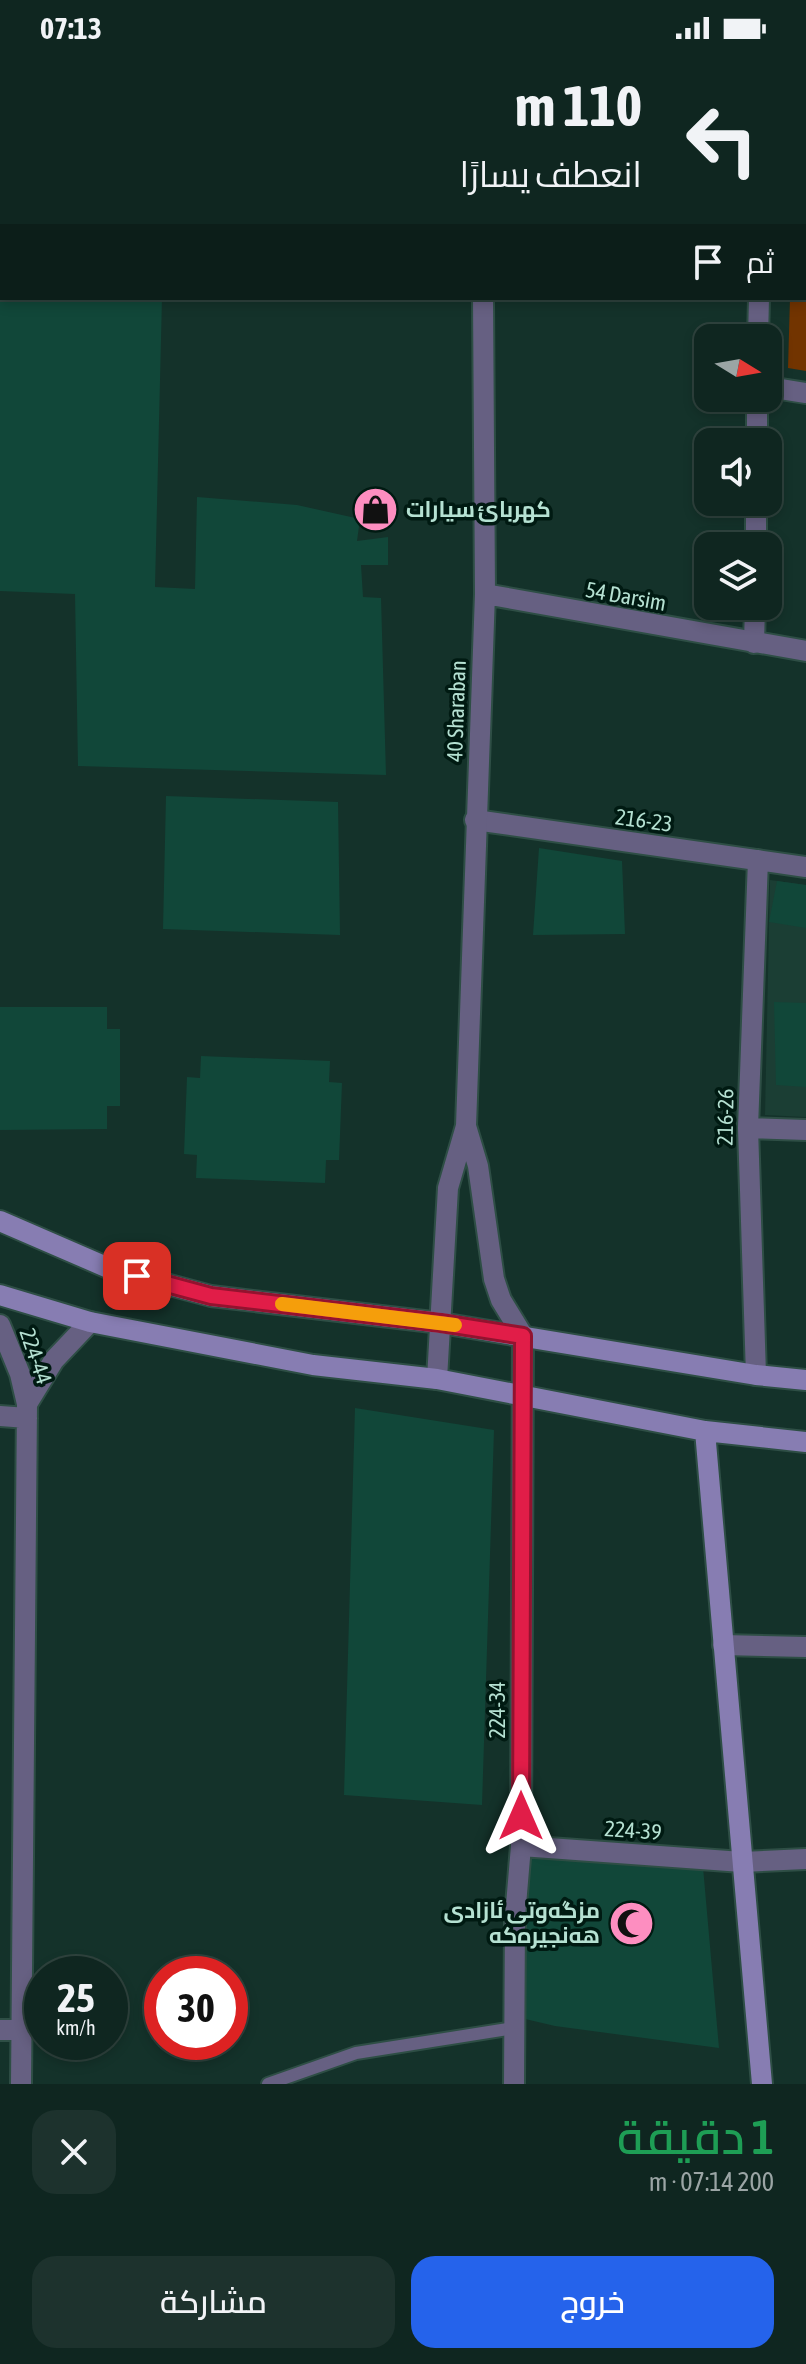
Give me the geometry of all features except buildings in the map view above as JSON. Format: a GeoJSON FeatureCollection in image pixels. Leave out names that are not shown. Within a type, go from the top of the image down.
{"type":"FeatureCollection","features":[{"type":"Feature","properties":{"kind":"main road"},"geometry":{"type":"LineString","coordinates":[[0,1221],[113,1270],[211,1296],[441,1323],[756,1375],[806,1380]]}},
{"type":"Feature","properties":{"kind":"main road"},"geometry":{"type":"LineString","coordinates":[[0,1295],[90,1322],[313,1365],[437,1379],[705,1431],[806,1442]]}},
{"type":"Feature","properties":{"kind":"main road"},"geometry":{"type":"LineString","coordinates":[[705,1431],[762,2084]]}},
{"type":"Feature","properties":{"kind":"street","name":"40 Sharaban"},"geometry":{"type":"LineString","coordinates":[[437,1379],[448,1188],[466,1126],[485,594],[483,300]]}},
{"type":"Feature","properties":{"kind":"street"},"geometry":{"type":"LineString","coordinates":[[758,324],[759,300]]}},
{"type":"Feature","properties":{"kind":"street"},"geometry":{"type":"LineString","coordinates":[[782,389],[806,393]]}},
{"type":"Feature","properties":{"kind":"street","name":"54 Darsim"},"geometry":{"type":"LineString","coordinates":[[485,594],[806,651]]}},
{"type":"Feature","properties":{"kind":"street"},"geometry":{"type":"LineString","coordinates":[[754,643],[755,620]]}},
{"type":"Feature","properties":{"kind":"street","name":"216-23"},"geometry":{"type":"LineString","coordinates":[[475,820],[806,867]]}},
{"type":"Feature","properties":{"kind":"street","name":"216-26"},"geometry":{"type":"LineString","coordinates":[[756,1375],[748,1128],[758,860]]}},
{"type":"Feature","properties":{"kind":"street","name":"40 Sharaban"},"geometry":{"type":"LineString","coordinates":[[466,1126],[478,1166],[494,1279],[501,1300],[523,1336]]}},
{"type":"Feature","properties":{"kind":"street"},"geometry":{"type":"LineString","coordinates":[[748,1128],[806,1130]]}},
{"type":"Feature","properties":{"kind":"street","name":"224-44"},"geometry":{"type":"LineString","coordinates":[[27,1411],[54,1360],[90,1322]]}},
{"type":"Feature","properties":{"kind":"street","name":"224-44"},"geometry":{"type":"LineString","coordinates":[[0,1325],[20,1374],[27,1411],[10,2030],[21,2084]]}},
{"type":"Feature","properties":{"kind":"street","name":"224-34"},"geometry":{"type":"LineString","coordinates":[[514,2084],[515,1917],[521,1846],[523,1336]]}},
{"type":"Feature","properties":{"kind":"street"},"geometry":{"type":"LineString","coordinates":[[0,1416],[27,1411]]}},
{"type":"Feature","properties":{"kind":"street"},"geometry":{"type":"LineString","coordinates":[[723,1645],[806,1647]]}},
{"type":"Feature","properties":{"kind":"street","name":"224-39"},"geometry":{"type":"LineString","coordinates":[[521,1846],[742,1862],[806,1859]]}},
{"type":"Feature","properties":{"kind":"lane"},"geometry":{"type":"LineString","coordinates":[[268,2084],[356,2053],[514,2028]]}},
{"type":"Feature","properties":{"kind":"shaded area"},"geometry":{"type":"Polygon","coordinates":[[[790,300],[806,300],[806,371],[788,368],[790,300]]]}},
{"type":"Feature","properties":{"kind":"shaded area"},"geometry":{"type":"Polygon","coordinates":[[[770,880],[806,885],[806,1117],[765,1115],[770,880]]]}},
{"type":"Feature","properties":{"kind":"slow traffic"},"geometry":{"type":"LineString","coordinates":[[282,1304],[455,1325]]}},
{"type":"Feature","properties":{"kind":"place","name":"کهربائ سیارات"},"geometry":{"type":"Point","coordinates":[375,509]}},
{"type":"Feature","properties":{"kind":"place","name":"مزگه‌وتی ئازادی هه‌نجیره‌که"},"geometry":{"type":"Point","coordinates":[631,1923]}},
{"type":"Feature","properties":{"kind":"route"},"geometry":{"type":"LineString","coordinates":[[137,1276],[211,1296],[441,1323],[523,1336],[521,1816]]}}]}
